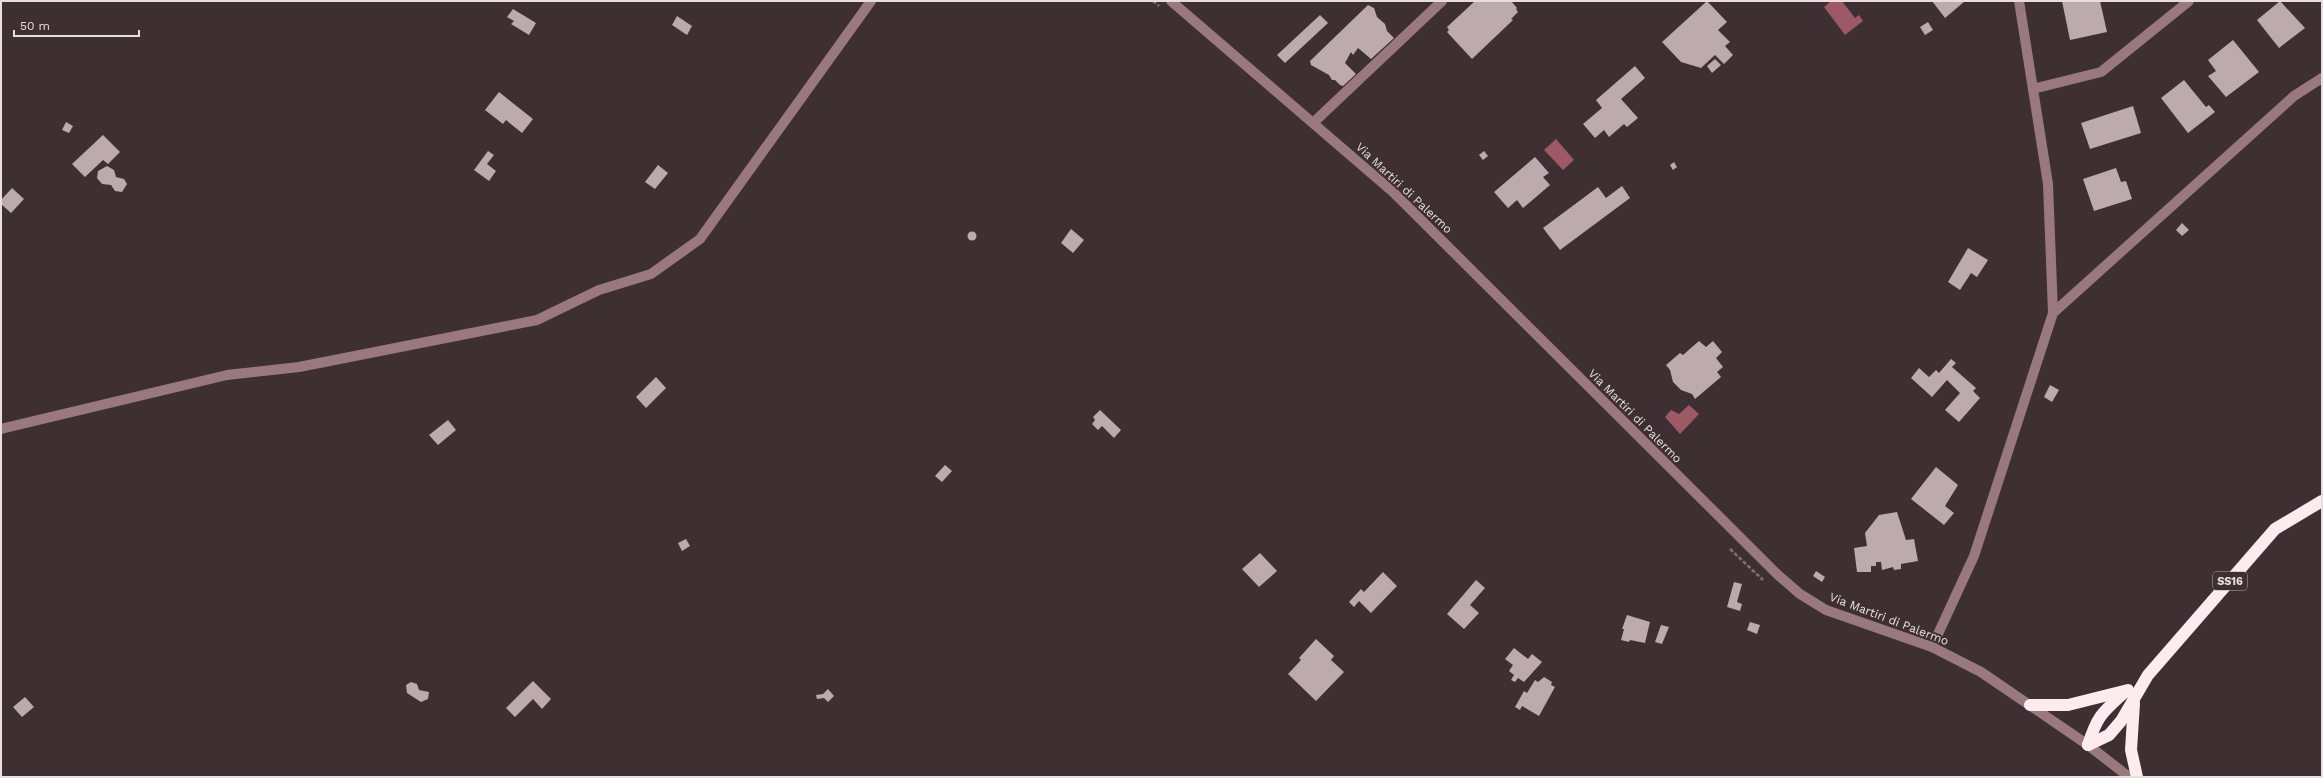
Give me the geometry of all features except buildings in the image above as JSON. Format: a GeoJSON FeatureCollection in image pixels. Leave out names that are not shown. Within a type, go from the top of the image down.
{"type":"FeatureCollection","features":[{"type":"Feature","properties":{"kind":"highway","name":"SS16"},"geometry":{"type":"LineString","coordinates":[[2088,745],[2094,724],[2102,713],[2131,694],[2275,529],[2322,501]]}},
{"type":"Feature","properties":{"kind":"highway","name":"SS16"},"geometry":{"type":"LineString","coordinates":[[2030,705],[2068,705],[2131,694]]}},
{"type":"Feature","properties":{"kind":"highway","name":"SS16"},"geometry":{"type":"LineString","coordinates":[[2088,745],[2109,735],[2121,721],[2131,694]]}},
{"type":"Feature","properties":{"kind":"highway"},"geometry":{"type":"LineString","coordinates":[[2131,694],[2131,750],[2137,777]]}},
{"type":"Feature","properties":{"kind":"street"},"geometry":{"type":"LineString","coordinates":[[1,429],[227,375],[299,367],[538,320],[599,290],[651,274],[700,239],[871,1]]}},
{"type":"Feature","properties":{"kind":"street","name":"Via Martiri di Palermo"},"geometry":{"type":"LineString","coordinates":[[1171,1],[1404,203],[1778,576],[1800,594],[1826,610],[1932,647],[1981,672],[2088,745],[2129,777]]}},
{"type":"Feature","properties":{"kind":"street"},"geometry":{"type":"LineString","coordinates":[[1313,123],[1442,1]]}},
{"type":"Feature","properties":{"kind":"street"},"geometry":{"type":"LineString","coordinates":[[1932,647],[1974,556],[2054,313],[2048,184],[2019,1]]}},
{"type":"Feature","properties":{"kind":"street"},"geometry":{"type":"LineString","coordinates":[[2033,89],[2101,72],[2189,1]]}},
{"type":"Feature","properties":{"kind":"street"},"geometry":{"type":"LineString","coordinates":[[2054,313],[2294,96],[2322,78]]}},
{"type":"Feature","properties":{"kind":"shaded area"},"geometry":{"type":"Polygon","coordinates":[[[1831,1],[1842,1],[1855,18],[1859,15],[1863,21],[1845,35],[1824,7],[1831,1]]]}},
{"type":"Feature","properties":{"kind":"shaded area"},"geometry":{"type":"Polygon","coordinates":[[[1556,139],[1574,160],[1563,170],[1544,150],[1556,139]]]}},
{"type":"Feature","properties":{"kind":"shaded area"},"geometry":{"type":"Polygon","coordinates":[[[1689,405],[1699,414],[1680,434],[1665,417],[1671,410],[1679,414],[1689,405]]]}}]}
